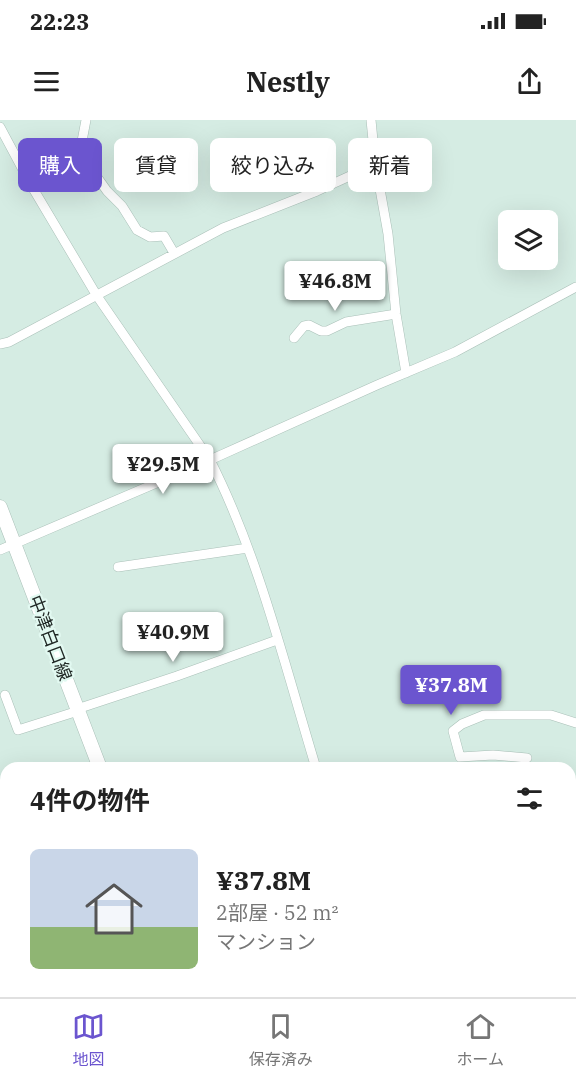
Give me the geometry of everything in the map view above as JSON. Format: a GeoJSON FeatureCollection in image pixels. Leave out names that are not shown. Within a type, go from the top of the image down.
{"type":"FeatureCollection","features":[{"type":"Feature","properties":{"kind":"main road","name":"中津白口線"},"geometry":{"type":"LineString","coordinates":[[0,507],[7,547],[98,762]]}},
{"type":"Feature","properties":{"kind":"street"},"geometry":{"type":"LineString","coordinates":[[83,138],[86,120]]}},
{"type":"Feature","properties":{"kind":"street"},"geometry":{"type":"LineString","coordinates":[[371,120],[373,138]]}},
{"type":"Feature","properties":{"kind":"street"},"geometry":{"type":"LineString","coordinates":[[0,127],[18,160]]}},
{"type":"Feature","properties":{"kind":"street"},"geometry":{"type":"LineString","coordinates":[[0,344],[9,342],[223,228],[306,196],[348,177]]}},
{"type":"Feature","properties":{"kind":"street"},"geometry":{"type":"LineString","coordinates":[[102,185],[122,206],[137,230],[150,237],[164,236],[174,253]]}},
{"type":"Feature","properties":{"kind":"street"},"geometry":{"type":"LineString","coordinates":[[36,192],[97,296],[210,460],[221,482],[248,548],[314,762]]}},
{"type":"Feature","properties":{"kind":"street"},"geometry":{"type":"LineString","coordinates":[[381,192],[406,373]]}},
{"type":"Feature","properties":{"kind":"street"},"geometry":{"type":"LineString","coordinates":[[7,547],[455,352],[576,287]]}},
{"type":"Feature","properties":{"kind":"street"},"geometry":{"type":"LineString","coordinates":[[294,338],[304,326],[327,331],[346,322],[396,314]]}},
{"type":"Feature","properties":{"kind":"street"},"geometry":{"type":"LineString","coordinates":[[118,567],[248,548]]}},
{"type":"Feature","properties":{"kind":"street"},"geometry":{"type":"LineString","coordinates":[[5,695],[18,730],[277,640]]}},
{"type":"Feature","properties":{"kind":"street"},"geometry":{"type":"LineString","coordinates":[[527,758],[493,755],[460,757],[453,731],[462,724],[484,715],[552,715],[576,723]]}}]}
